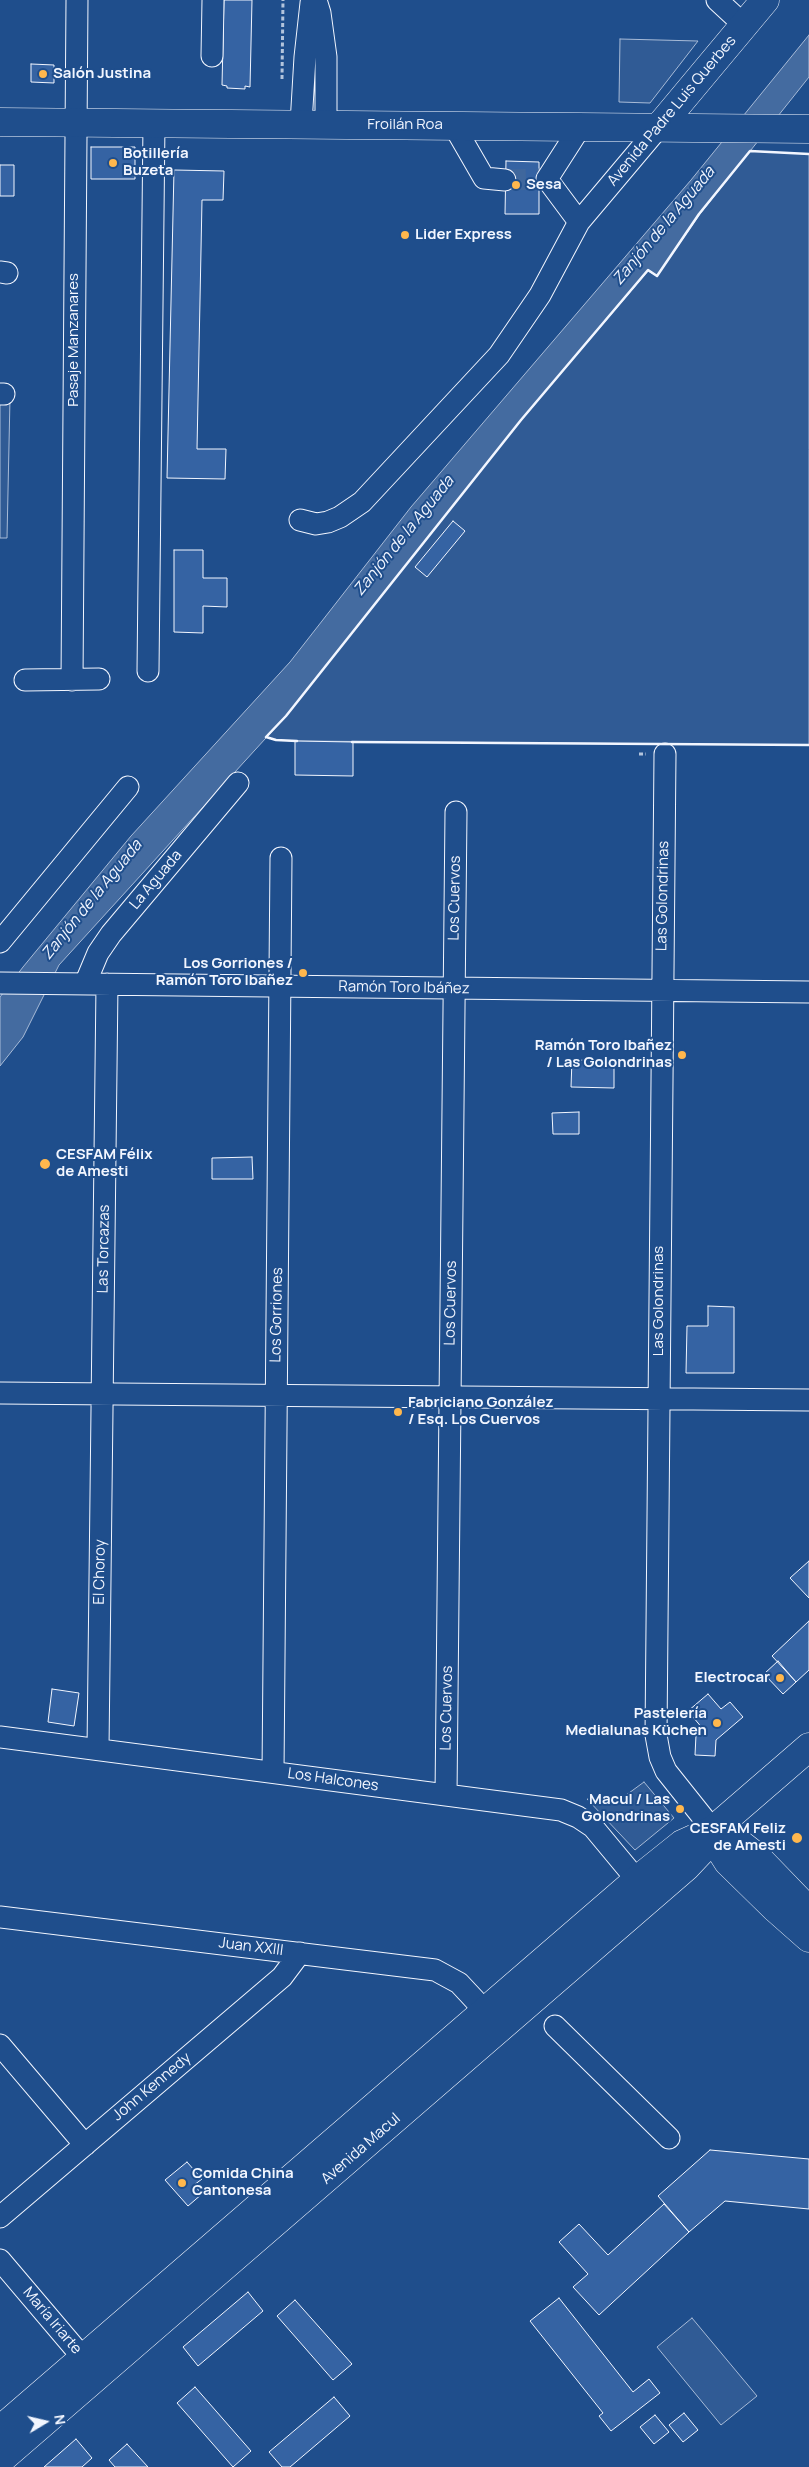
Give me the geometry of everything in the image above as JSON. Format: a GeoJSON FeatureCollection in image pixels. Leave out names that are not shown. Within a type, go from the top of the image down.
{"type":"FeatureCollection","features":[{"type":"Feature","properties":{"kind":"main road","name":"Avenida Padre Luis Querbes"},"geometry":{"type":"LineString","coordinates":[[660,127],[765,0]]}},
{"type":"Feature","properties":{"kind":"main road","name":"Froilán Roa"},"geometry":{"type":"LineString","coordinates":[[0,122],[806,129]]}},
{"type":"Feature","properties":{"kind":"main road","name":"Avenida Macul"},"geometry":{"type":"LineString","coordinates":[[0,2430],[637,1880],[682,1844],[713,1830],[809,1747]]}},
{"type":"Feature","properties":{"kind":"main road","name":"Avenida Macul"},"geometry":{"type":"LineString","coordinates":[[0,2460],[686,1867],[702,1850],[713,1830]]}},
{"type":"Feature","properties":{"kind":"main road"},"geometry":{"type":"LineString","coordinates":[[713,1830],[739,1843],[757,1857],[809,1911]]}},
{"type":"Feature","properties":{"kind":"main road"},"geometry":{"type":"LineString","coordinates":[[713,1830],[721,1851],[728,1862],[774,1908],[809,1938]]}},
{"type":"Feature","properties":{"kind":"street","name":"Pasaje Manzanares"},"geometry":{"type":"LineString","coordinates":[[72,680],[77,0]]}},
{"type":"Feature","properties":{"kind":"street"},"geometry":{"type":"LineString","coordinates":[[212,56],[213,0]]}},
{"type":"Feature","properties":{"kind":"street"},"geometry":{"type":"LineString","coordinates":[[312,0],[305,57],[314,124]]}},
{"type":"Feature","properties":{"kind":"street"},"geometry":{"type":"LineString","coordinates":[[314,124],[326,57],[316,0]]}},
{"type":"Feature","properties":{"kind":"street"},"geometry":{"type":"LineString","coordinates":[[717,0],[744,25]]}},
{"type":"Feature","properties":{"kind":"street"},"geometry":{"type":"LineString","coordinates":[[148,671],[154,123]]}},
{"type":"Feature","properties":{"kind":"street"},"geometry":{"type":"LineString","coordinates":[[454,126],[484,178],[505,180]]}},
{"type":"Feature","properties":{"kind":"street"},"geometry":{"type":"LineString","coordinates":[[579,222],[543,179],[581,126]]}},
{"type":"Feature","properties":{"kind":"street","name":"Avenida Padre Luis Querbes"},"geometry":{"type":"LineString","coordinates":[[300,520],[316,524],[340,517],[362,502],[386,479],[499,355],[540,295],[579,222],[660,127]]}},
{"type":"Feature","properties":{"kind":"street"},"geometry":{"type":"LineString","coordinates":[[25,680],[99,679]]}},
{"type":"Feature","properties":{"kind":"street","name":"Las Golondrinas"},"geometry":{"type":"LineString","coordinates":[[664,754],[657,1746],[666,1771],[674,1784],[713,1830]]}},
{"type":"Feature","properties":{"kind":"street","name":"La Aguada"},"geometry":{"type":"LineString","coordinates":[[79,984],[111,934],[238,783]]}},
{"type":"Feature","properties":{"kind":"street"},"geometry":{"type":"LineString","coordinates":[[0,942],[128,787]]}},
{"type":"Feature","properties":{"kind":"street","name":"Los Cuervos"},"geometry":{"type":"LineString","coordinates":[[446,1795],[456,812]]}},
{"type":"Feature","properties":{"kind":"street","name":"Los Gorriones"},"geometry":{"type":"LineString","coordinates":[[273,1772],[281,858]]}},
{"type":"Feature","properties":{"kind":"street","name":"Ramón Toro Ibáñez"},"geometry":{"type":"LineString","coordinates":[[4,983],[809,992]]}},
{"type":"Feature","properties":{"kind":"street","name":"Las Torcazas"},"geometry":{"type":"LineString","coordinates":[[102,1394],[107,984]]}},
{"type":"Feature","properties":{"kind":"street"},"geometry":{"type":"LineString","coordinates":[[0,1393],[809,1400]]}},
{"type":"Feature","properties":{"kind":"street","name":"El Choroy"},"geometry":{"type":"LineString","coordinates":[[98,1750],[102,1394]]}},
{"type":"Feature","properties":{"kind":"street","name":"Los Halcones"},"geometry":{"type":"LineString","coordinates":[[0,1737],[556,1810],[578,1816],[593,1827],[637,1880]]}},
{"type":"Feature","properties":{"kind":"street","name":"Juan XXIII"},"geometry":{"type":"LineString","coordinates":[[0,1917],[434,1970],[459,1983],[486,2012]]}},
{"type":"Feature","properties":{"kind":"street","name":"John Kennedy"},"geometry":{"type":"LineString","coordinates":[[0,2217],[282,1977],[300,1953]]}},
{"type":"Feature","properties":{"kind":"street"},"geometry":{"type":"LineString","coordinates":[[555,2026],[669,2138]]}},
{"type":"Feature","properties":{"kind":"street"},"geometry":{"type":"LineString","coordinates":[[0,2045],[85,2145]]}},
{"type":"Feature","properties":{"kind":"street","name":"María Iriarte"},"geometry":{"type":"LineString","coordinates":[[0,2260],[84,2358]]}},
{"type":"Feature","properties":{"kind":"path"},"geometry":{"type":"LineString","coordinates":[[281,89],[283,0]]}},
{"type":"Feature","properties":{"kind":"shaded area"},"geometry":{"type":"Polygon","coordinates":[[[620,39],[698,41],[650,103],[619,102],[620,39]]]}},
{"type":"Feature","properties":{"kind":"shaded area"},"geometry":{"type":"Polygon","coordinates":[[[750,151],[809,154],[809,745],[295,741],[276,740],[266,737],[286,716],[521,420],[648,270],[657,276],[699,214],[750,151]]]}},
{"type":"Feature","properties":{"kind":"shaded area"},"geometry":{"type":"Polygon","coordinates":[[[0,398],[10,398],[7,538],[0,538],[0,398]]]}},
{"type":"Feature","properties":{"kind":"shaded area"},"geometry":{"type":"Polygon","coordinates":[[[644,1782],[674,1818],[635,1850],[587,1799],[618,1801],[644,1782]]]}},
{"type":"Feature","properties":{"kind":"shaded area"},"geometry":{"type":"Polygon","coordinates":[[[692,2318],[757,2396],[721,2425],[657,2347],[692,2318]]]}},
{"type":"Feature","properties":{"kind":"water","name":"Zanjón de la Aguada"},"geometry":{"type":"Polygon","coordinates":[[[809,35],[809,77],[700,214],[657,276],[648,271],[521,420],[286,716],[59,965],[23,1037],[0,1066],[0,997],[23,967],[131,836],[290,662],[411,507],[691,180],[809,35]]]}},
{"type":"Feature","properties":{"kind":"building"},"geometry":{"type":"Polygon","coordinates":[[[224,0],[252,0],[250,87],[245,86],[245,89],[227,88],[227,86],[222,85],[224,0]]]}},
{"type":"Feature","properties":{"kind":"building","name":"Salón Justina"},"geometry":{"type":"Polygon","coordinates":[[[31,64],[54,65],[54,83],[31,82],[31,64]]]}},
{"type":"Feature","properties":{"kind":"building","name":"Botillería Buzeta"},"geometry":{"type":"Polygon","coordinates":[[[91,147],[135,147],[135,179],[91,179],[91,147]]]}},
{"type":"Feature","properties":{"kind":"building"},"geometry":{"type":"Polygon","coordinates":[[[506,161],[539,162],[539,214],[505,214],[506,161]]]}},
{"type":"Feature","properties":{"kind":"building"},"geometry":{"type":"Polygon","coordinates":[[[0,165],[14,165],[14,196],[0,196],[0,165]]]}},
{"type":"Feature","properties":{"kind":"building"},"geometry":{"type":"Polygon","coordinates":[[[174,170],[224,171],[223,200],[202,200],[197,449],[226,449],[225,479],[167,478],[174,170]]]}},
{"type":"Feature","properties":{"kind":"building"},"geometry":{"type":"Polygon","coordinates":[[[453,521],[465,531],[427,577],[415,567],[453,521]]]}},
{"type":"Feature","properties":{"kind":"building"},"geometry":{"type":"Polygon","coordinates":[[[174,550],[203,550],[203,578],[227,578],[227,607],[203,606],[203,633],[174,632],[174,550]]]}},
{"type":"Feature","properties":{"kind":"building"},"geometry":{"type":"Polygon","coordinates":[[[295,741],[353,742],[353,776],[295,775],[295,741]]]}},
{"type":"Feature","properties":{"kind":"building"},"geometry":{"type":"Polygon","coordinates":[[[572,1060],[614,1061],[614,1088],[571,1087],[572,1060]]]}},
{"type":"Feature","properties":{"kind":"building"},"geometry":{"type":"Polygon","coordinates":[[[579,1112],[579,1134],[553,1134],[552,1113],[579,1112]]]}},
{"type":"Feature","properties":{"kind":"building"},"geometry":{"type":"Polygon","coordinates":[[[252,1157],[253,1179],[212,1179],[212,1158],[252,1157]]]}},
{"type":"Feature","properties":{"kind":"building"},"geometry":{"type":"Polygon","coordinates":[[[708,1306],[734,1307],[734,1373],[686,1373],[687,1326],[708,1326],[708,1306]]]}},
{"type":"Feature","properties":{"kind":"building"},"geometry":{"type":"Polygon","coordinates":[[[809,1561],[809,1598],[790,1578],[809,1561]]]}},
{"type":"Feature","properties":{"kind":"building"},"geometry":{"type":"Polygon","coordinates":[[[809,1621],[809,1670],[796,1682],[772,1656],[809,1621]]]}},
{"type":"Feature","properties":{"kind":"building","name":"Electrocar"},"geometry":{"type":"Polygon","coordinates":[[[778,1661],[796,1682],[783,1694],[764,1674],[778,1661]]]}},
{"type":"Feature","properties":{"kind":"building"},"geometry":{"type":"Polygon","coordinates":[[[52,1689],[79,1693],[74,1726],[48,1722],[52,1689]]]}},
{"type":"Feature","properties":{"kind":"building","name":"Pastelería Medialunas Küchen"},"geometry":{"type":"Polygon","coordinates":[[[708,1694],[721,1709],[730,1702],[743,1717],[716,1740],[715,1756],[695,1755],[696,1735],[703,1729],[688,1711],[708,1694]]]}},
{"type":"Feature","properties":{"kind":"building"},"geometry":{"type":"Polygon","coordinates":[[[710,2150],[809,2159],[809,2209],[725,2201],[689,2232],[658,2196],[710,2150]]]}},
{"type":"Feature","properties":{"kind":"building","name":"Comida China Cantonesa"},"geometry":{"type":"Polygon","coordinates":[[[187,2162],[202,2179],[194,2185],[202,2194],[188,2206],[165,2180],[187,2162]]]}},
{"type":"Feature","properties":{"kind":"building"},"geometry":{"type":"Polygon","coordinates":[[[664,2204],[689,2232],[599,2315],[573,2287],[588,2274],[559,2242],[579,2224],[608,2255],[664,2204]]]}},
{"type":"Feature","properties":{"kind":"building"},"geometry":{"type":"Polygon","coordinates":[[[248,2292],[263,2311],[198,2366],[183,2347],[248,2292]]]}},
{"type":"Feature","properties":{"kind":"building"},"geometry":{"type":"Polygon","coordinates":[[[559,2298],[633,2392],[649,2379],[660,2393],[611,2431],[599,2416],[603,2413],[530,2321],[559,2298]]]}},
{"type":"Feature","properties":{"kind":"building"},"geometry":{"type":"Polygon","coordinates":[[[295,2300],[352,2364],[333,2380],[277,2316],[295,2300]]]}},
{"type":"Feature","properties":{"kind":"building"},"geometry":{"type":"Polygon","coordinates":[[[195,2387],[251,2451],[233,2467],[177,2403],[195,2387]]]}},
{"type":"Feature","properties":{"kind":"building"},"geometry":{"type":"Polygon","coordinates":[[[334,2397],[350,2416],[290,2467],[282,2467],[269,2452],[334,2397]]]}},
{"type":"Feature","properties":{"kind":"building"},"geometry":{"type":"Polygon","coordinates":[[[684,2413],[698,2430],[683,2442],[669,2425],[684,2413]]]}},
{"type":"Feature","properties":{"kind":"building"},"geometry":{"type":"Polygon","coordinates":[[[655,2415],[669,2432],[654,2444],[640,2427],[655,2415]]]}},
{"type":"Feature","properties":{"kind":"building"},"geometry":{"type":"Polygon","coordinates":[[[76,2439],[92,2458],[82,2467],[44,2467],[76,2439]]]}},
{"type":"Feature","properties":{"kind":"building"},"geometry":{"type":"Polygon","coordinates":[[[127,2444],[148,2467],[115,2467],[109,2460],[127,2444]]]}},
{"type":"Feature","properties":{"kind":"tunnel"},"geometry":{"type":"LineString","coordinates":[[505,180],[539,179]]}},
{"type":"Feature","properties":{"kind":"wall"},"geometry":{"type":"LineString","coordinates":[[297,741],[276,740],[266,737],[286,716],[521,420],[648,270],[657,276],[699,214],[750,151],[809,154]]}},
{"type":"Feature","properties":{"kind":"wall"},"geometry":{"type":"LineString","coordinates":[[352,742],[809,745]]}},
{"type":"Feature","properties":{"kind":"place","name":"Salón Justina"},"geometry":{"type":"Point","coordinates":[43,74]}},
{"type":"Feature","properties":{"kind":"place","name":"Botillería Buzeta"},"geometry":{"type":"Point","coordinates":[113,163]}},
{"type":"Feature","properties":{"kind":"place","name":"Sesa"},"geometry":{"type":"Point","coordinates":[516,185]}},
{"type":"Feature","properties":{"kind":"place","name":"Lider Express"},"geometry":{"type":"Point","coordinates":[405,235]}},
{"type":"Feature","properties":{"kind":"place","name":"Los Gorriones / Ramón Toro Ibañez"},"geometry":{"type":"Point","coordinates":[303,973]}},
{"type":"Feature","properties":{"kind":"place","name":"Ramón Toro Ibañez / Las Golondrinas"},"geometry":{"type":"Point","coordinates":[682,1055]}},
{"type":"Feature","properties":{"kind":"place","name":"CESFAM Félix de Amesti"},"geometry":{"type":"Point","coordinates":[45,1164]}},
{"type":"Feature","properties":{"kind":"place","name":"Fabriciano González / Esq. Los Cuervos"},"geometry":{"type":"Point","coordinates":[398,1412]}},
{"type":"Feature","properties":{"kind":"place","name":"Electrocar"},"geometry":{"type":"Point","coordinates":[780,1678]}},
{"type":"Feature","properties":{"kind":"place","name":"Pastelería Medialunas Küchen"},"geometry":{"type":"Point","coordinates":[717,1723]}},
{"type":"Feature","properties":{"kind":"place","name":"Macul / Las Golondrinas"},"geometry":{"type":"Point","coordinates":[680,1809]}},
{"type":"Feature","properties":{"kind":"place","name":"CESFAM Feliz de Amesti"},"geometry":{"type":"Point","coordinates":[797,1838]}},
{"type":"Feature","properties":{"kind":"place","name":"Comida China Cantonesa"},"geometry":{"type":"Point","coordinates":[182,2183]}}]}
